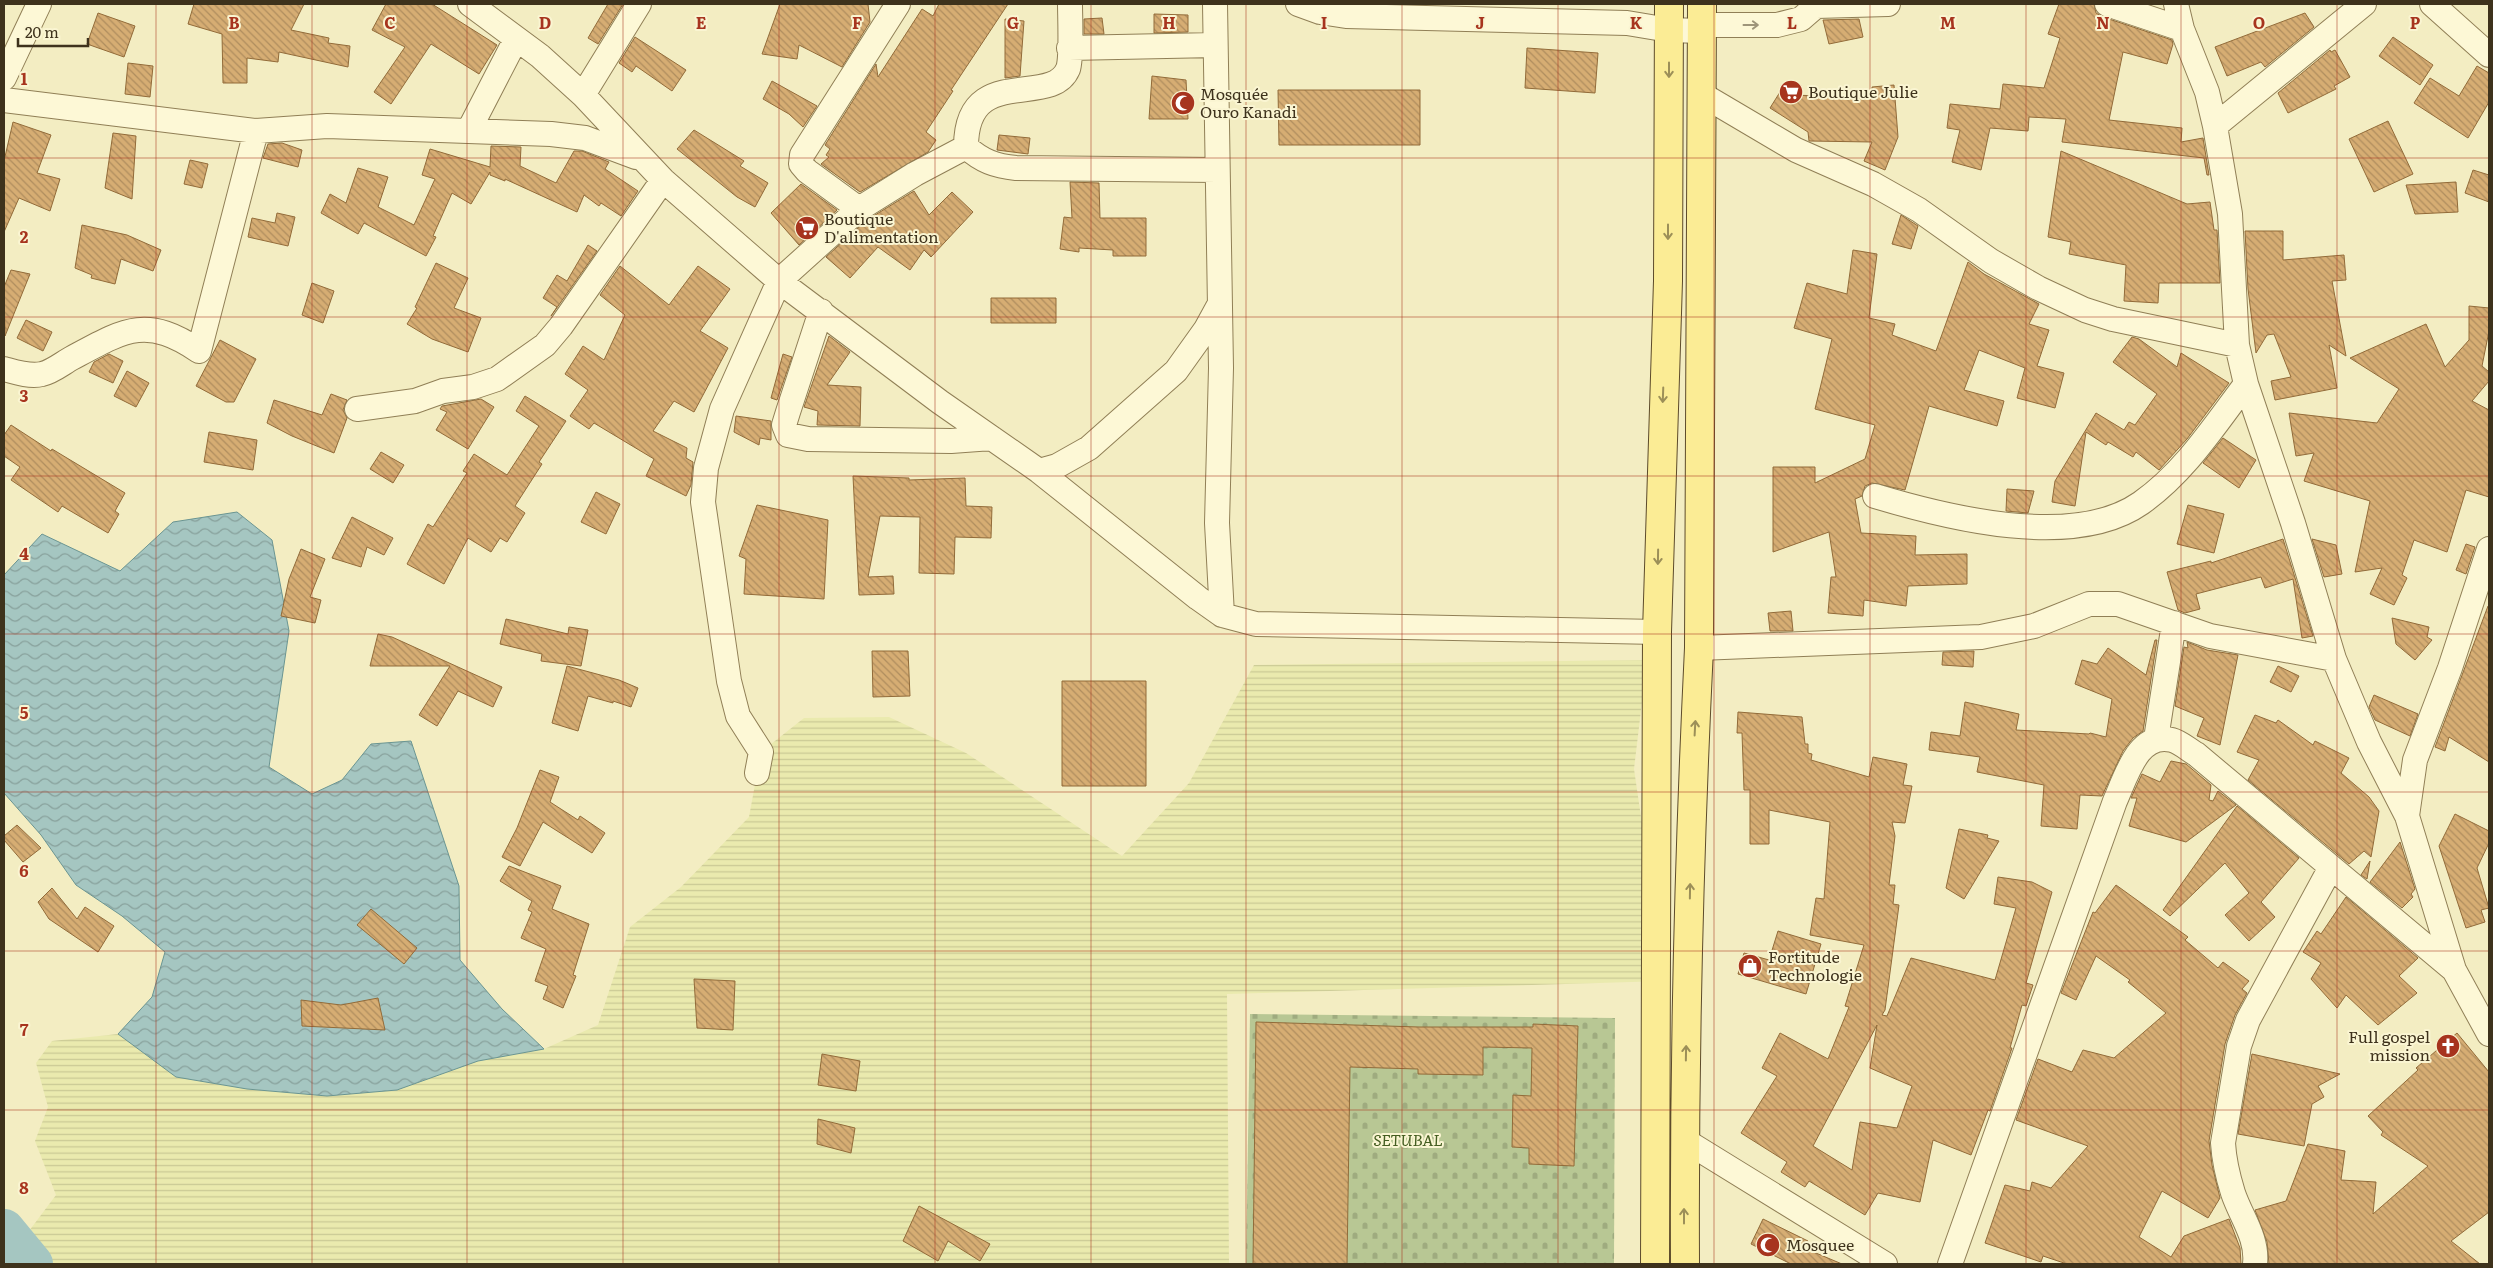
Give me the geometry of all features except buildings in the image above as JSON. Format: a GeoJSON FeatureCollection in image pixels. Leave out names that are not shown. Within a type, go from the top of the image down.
{"type":"FeatureCollection","features":[{"type":"Feature","properties":{"kind":"main road"},"geometry":{"type":"LineString","coordinates":[[1655,1264],[1657,632],[1668,281],[1669,17]]}},
{"type":"Feature","properties":{"kind":"main road"},"geometry":{"type":"LineString","coordinates":[[1684,1264],[1684,1140],[1694,754],[1699,648],[1702,20]]}},
{"type":"Feature","properties":{"kind":"street"},"geometry":{"type":"LineString","coordinates":[[4,78],[39,4]]}},
{"type":"Feature","properties":{"kind":"street"},"geometry":{"type":"LineString","coordinates":[[470,4],[540,56],[583,95],[641,159],[663,180],[779,282],[821,311],[899,372],[1039,471],[1222,615],[1256,624],[1657,632]]}},
{"type":"Feature","properties":{"kind":"street"},"geometry":{"type":"LineString","coordinates":[[583,95],[638,4]]}},
{"type":"Feature","properties":{"kind":"street"},"geometry":{"type":"LineString","coordinates":[[859,209],[807,171],[801,164],[802,155],[898,4]]}},
{"type":"Feature","properties":{"kind":"street"},"geometry":{"type":"LineString","coordinates":[[1070,4],[1069,67],[1062,78],[1049,85],[1007,90],[987,98],[976,110],[966,126],[966,146],[979,158],[996,166],[1016,168],[1217,170]]}},
{"type":"Feature","properties":{"kind":"street"},"geometry":{"type":"LineString","coordinates":[[1215,4],[1218,305],[1221,368],[1217,522],[1222,615]]}},
{"type":"Feature","properties":{"kind":"street"},"geometry":{"type":"LineString","coordinates":[[1298,4],[1320,12],[1346,16],[1627,23],[1669,17],[1777,25],[1801,19],[1814,5],[1888,4]]}},
{"type":"Feature","properties":{"kind":"street"},"geometry":{"type":"LineString","coordinates":[[2107,4],[2182,29]]}},
{"type":"Feature","properties":{"kind":"street"},"geometry":{"type":"LineString","coordinates":[[2176,4],[2182,29],[2207,92],[2215,126],[2230,214],[2237,345],[2246,384],[2293,523],[2334,659],[2369,742],[2407,816],[2454,970],[2489,1034]]}},
{"type":"Feature","properties":{"kind":"street"},"geometry":{"type":"LineString","coordinates":[[2215,126],[2364,4]]}},
{"type":"Feature","properties":{"kind":"street"},"geometry":{"type":"LineString","coordinates":[[2432,4],[2489,55]]}},
{"type":"Feature","properties":{"kind":"street"},"geometry":{"type":"LineString","coordinates":[[469,130],[516,39]]}},
{"type":"Feature","properties":{"kind":"street"},"geometry":{"type":"LineString","coordinates":[[1069,48],[1215,45]]}},
{"type":"Feature","properties":{"kind":"street"},"geometry":{"type":"LineString","coordinates":[[1701,94],[1796,150],[1873,184],[1919,210],[1992,261],[2038,288],[2085,310],[2113,319],[2237,345]]}},
{"type":"Feature","properties":{"kind":"street"},"geometry":{"type":"LineString","coordinates":[[4,100],[256,131],[327,126],[551,134],[585,138],[641,159]]}},
{"type":"Feature","properties":{"kind":"street"},"geometry":{"type":"LineString","coordinates":[[4,369],[24,374],[42,374],[116,335],[154,329],[181,339],[199,351],[256,131]]}},
{"type":"Feature","properties":{"kind":"street"},"geometry":{"type":"LineString","coordinates":[[757,773],[760,752],[738,716],[729,681],[703,502],[706,468],[722,409],[734,378],[779,282],[859,209],[915,174],[966,146]]}},
{"type":"Feature","properties":{"kind":"street"},"geometry":{"type":"LineString","coordinates":[[357,409],[415,401],[443,391],[473,386],[496,379],[545,345],[561,326],[663,180]]}},
{"type":"Feature","properties":{"kind":"street"},"geometry":{"type":"LineString","coordinates":[[1039,471],[1064,463],[1089,448],[1176,371],[1201,337],[1218,305]]}},
{"type":"Feature","properties":{"kind":"street"},"geometry":{"type":"LineString","coordinates":[[821,311],[784,425],[788,436],[808,439],[951,441],[992,438]]}},
{"type":"Feature","properties":{"kind":"street"},"geometry":{"type":"LineString","coordinates":[[1875,496],[1984,523],[2057,527],[2088,524],[2116,516],[2140,504],[2170,480],[2190,458],[2246,384]]}},
{"type":"Feature","properties":{"kind":"street"},"geometry":{"type":"LineString","coordinates":[[2407,816],[2416,760],[2450,668],[2488,555]]}},
{"type":"Feature","properties":{"kind":"street"},"geometry":{"type":"LineString","coordinates":[[1699,648],[1981,637],[2034,626],[2071,610],[2103,603],[2118,604],[2210,636],[2334,659]]}},
{"type":"Feature","properties":{"kind":"street"},"geometry":{"type":"LineString","coordinates":[[2156,739],[2174,623]]}},
{"type":"Feature","properties":{"kind":"street"},"geometry":{"type":"LineString","coordinates":[[1950,1264],[2115,801],[2134,759],[2144,747],[2156,739],[2174,740],[2196,754],[2454,970]]}},
{"type":"Feature","properties":{"kind":"street"},"geometry":{"type":"LineString","coordinates":[[2255,1264],[2256,1254],[2251,1233],[2233,1194],[2224,1158],[2223,1143],[2239,1046],[2248,1020],[2331,867]]}},
{"type":"Feature","properties":{"kind":"street"},"geometry":{"type":"LineString","coordinates":[[1684,1140],[1885,1264]]}},
{"type":"Feature","properties":{"kind":"green space"},"geometry":{"type":"Polygon","coordinates":[[[1647,660],[1634,769],[1665,981],[1227,994],[1229,1264],[4,1264],[4,1227],[29,1231],[56,1195],[35,1141],[48,1107],[36,1063],[52,1041],[118,1034],[176,1077],[247,1089],[327,1096],[397,1090],[478,1061],[544,1049],[598,1025],[630,927],[681,887],[749,817],[761,752],[804,718],[889,717],[966,753],[1122,856],[1189,783],[1254,665],[1647,660]]]}},
{"type":"Feature","properties":{"kind":"green space","name":"SETUBAL"},"geometry":{"type":"Polygon","coordinates":[[[1250,1014],[1615,1018],[1614,1264],[1246,1264],[1250,1014]]]}},
{"type":"Feature","properties":{"kind":"water"},"geometry":{"type":"Polygon","coordinates":[[[237,512],[272,540],[289,631],[269,767],[312,794],[342,780],[371,744],[411,741],[459,886],[460,960],[502,1009],[544,1049],[478,1061],[397,1090],[327,1096],[247,1089],[176,1077],[118,1034],[152,997],[165,952],[122,916],[76,885],[41,835],[4,793],[4,575],[42,534],[120,571],[173,522],[237,512]]]}},
{"type":"Feature","properties":{"kind":"waterway"},"geometry":{"type":"LineString","coordinates":[[4,1230],[32,1264]]}},
{"type":"Feature","properties":{"kind":"place","name":"Boutique Julie"},"geometry":{"type":"Point","coordinates":[1791,92]}},
{"type":"Feature","properties":{"kind":"place","name":"Mosquée Ouro Kanadi"},"geometry":{"type":"Point","coordinates":[1183,103]}},
{"type":"Feature","properties":{"kind":"place","name":"Boutique D'alimentation"},"geometry":{"type":"Point","coordinates":[807,228]}},
{"type":"Feature","properties":{"kind":"place","name":"Fortitude Technologie"},"geometry":{"type":"Point","coordinates":[1750,966]}},
{"type":"Feature","properties":{"kind":"place","name":"Full gospel mission"},"geometry":{"type":"Point","coordinates":[2448,1046]}},
{"type":"Feature","properties":{"kind":"place","name":"Mosquee"},"geometry":{"type":"Point","coordinates":[1768,1245]}}]}
